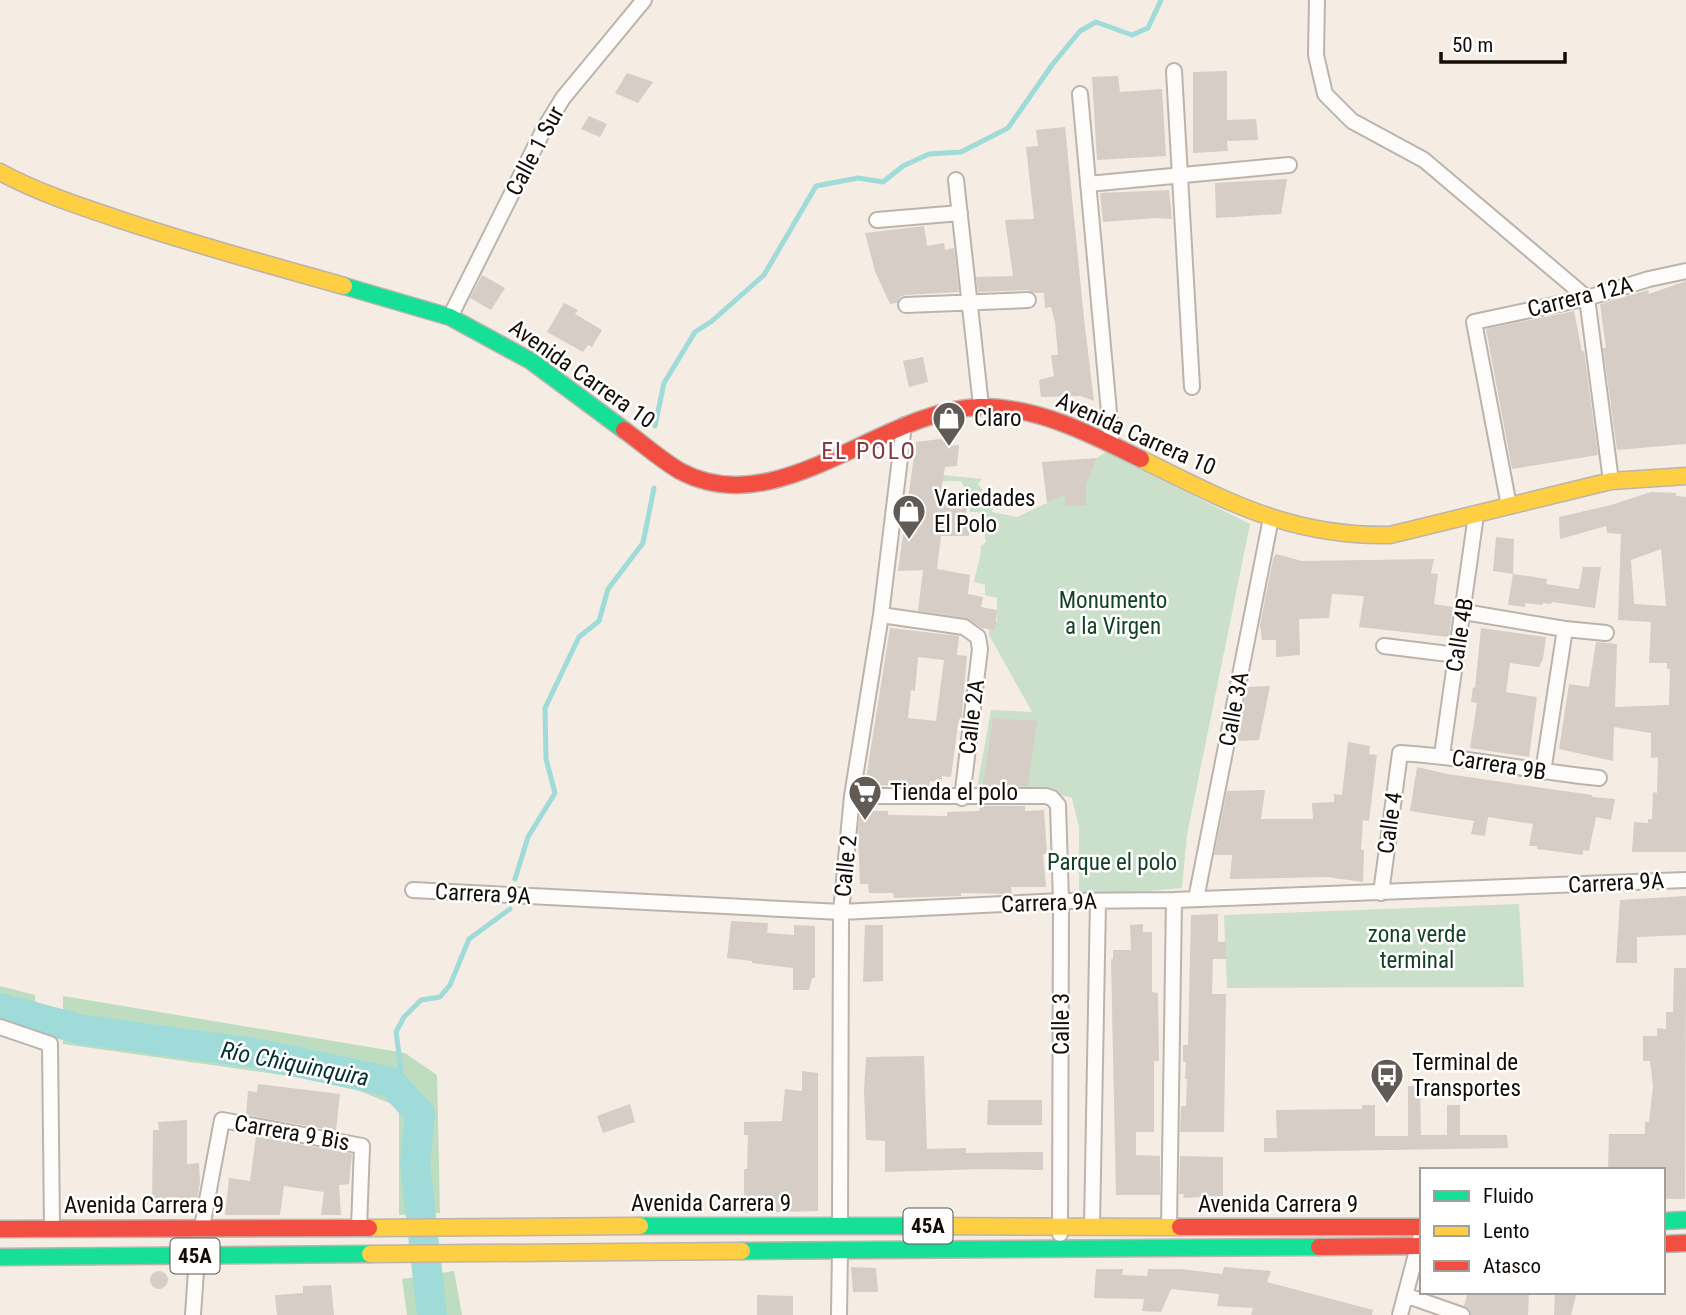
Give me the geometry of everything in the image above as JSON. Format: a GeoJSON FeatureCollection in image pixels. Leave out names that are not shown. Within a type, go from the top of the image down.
{"type":"FeatureCollection","features":[{"type":"Feature","properties":{"kind":"main road","name":"Avenida Carrera 10"},"geometry":{"type":"LineString","coordinates":[[0,172],[22,184],[127,222],[450,317],[531,361],[680,471],[703,480],[724,484],[748,484],[792,476],[904,425],[942,411],[981,406],[1005,407],[1056,419],[1271,518],[1317,532],[1365,537],[1390,535],[1612,481],[1686,477]]}},
{"type":"Feature","properties":{"kind":"main road"},"geometry":{"type":"LineString","coordinates":[[1665,1221],[1686,1220]]}},
{"type":"Feature","properties":{"kind":"main road","name":"Avenida Carrera 9"},"geometry":{"type":"LineString","coordinates":[[0,1228],[1169,1226],[1420,1238]]}},
{"type":"Feature","properties":{"kind":"main road","name":"Avenida Carrera 9"},"geometry":{"type":"LineString","coordinates":[[0,1258],[1059,1249],[1420,1238]]}},
{"type":"Feature","properties":{"kind":"main road"},"geometry":{"type":"LineString","coordinates":[[1665,1244],[1686,1243]]}},
{"type":"Feature","properties":{"kind":"street","name":"Calle 1 Sur"},"geometry":{"type":"LineString","coordinates":[[450,317],[544,129],[557,108],[644,0]]}},
{"type":"Feature","properties":{"kind":"street"},"geometry":{"type":"LineString","coordinates":[[1317,0],[1316,55],[1325,94],[1352,121],[1424,160],[1587,298],[1612,481]]}},
{"type":"Feature","properties":{"kind":"street"},"geometry":{"type":"LineString","coordinates":[[1174,71],[1192,387]]}},
{"type":"Feature","properties":{"kind":"street"},"geometry":{"type":"LineString","coordinates":[[1080,94],[1112,445]]}},
{"type":"Feature","properties":{"kind":"street"},"geometry":{"type":"LineString","coordinates":[[1088,184],[1289,165]]}},
{"type":"Feature","properties":{"kind":"street"},"geometry":{"type":"LineString","coordinates":[[956,180],[981,406]]}},
{"type":"Feature","properties":{"kind":"street"},"geometry":{"type":"LineString","coordinates":[[877,220],[960,212]]}},
{"type":"Feature","properties":{"kind":"street","name":"Carrera 12A"},"geometry":{"type":"LineString","coordinates":[[1509,506],[1474,322],[1587,298],[1686,271]]}},
{"type":"Feature","properties":{"kind":"street"},"geometry":{"type":"LineString","coordinates":[[906,305],[970,300],[1028,300]]}},
{"type":"Feature","properties":{"kind":"street","name":"Calle 2"},"geometry":{"type":"LineString","coordinates":[[840,1226],[841,912],[852,796],[881,615],[904,425]]}},
{"type":"Feature","properties":{"kind":"street","name":"Calle 4B"},"geometry":{"type":"LineString","coordinates":[[1442,755],[1476,515]]}},
{"type":"Feature","properties":{"kind":"street","name":"Calle 3A"},"geometry":{"type":"LineString","coordinates":[[1196,900],[1271,518]]}},
{"type":"Feature","properties":{"kind":"street"},"geometry":{"type":"LineString","coordinates":[[1464,612],[1606,634]]}},
{"type":"Feature","properties":{"kind":"street","name":"Calle 2A"},"geometry":{"type":"LineString","coordinates":[[881,615],[964,627],[978,637],[980,649],[962,798]]}},
{"type":"Feature","properties":{"kind":"street"},"geometry":{"type":"LineString","coordinates":[[1543,772],[1565,629]]}},
{"type":"Feature","properties":{"kind":"street"},"geometry":{"type":"LineString","coordinates":[[1384,646],[1457,655]]}},
{"type":"Feature","properties":{"kind":"street","name":"Carrera 9B"},"geometry":{"type":"LineString","coordinates":[[1400,753],[1442,755],[1543,772],[1599,778]]}},
{"type":"Feature","properties":{"kind":"street","name":"Calle 4"},"geometry":{"type":"LineString","coordinates":[[1381,893],[1400,753]]}},
{"type":"Feature","properties":{"kind":"street"},"geometry":{"type":"LineString","coordinates":[[852,796],[962,798]]}},
{"type":"Feature","properties":{"kind":"street","name":"Calle 3"},"geometry":{"type":"LineString","coordinates":[[962,798],[1046,796],[1055,800],[1059,810],[1059,1249]]}},
{"type":"Feature","properties":{"kind":"street","name":"Carrera 9A"},"geometry":{"type":"LineString","coordinates":[[412,890],[841,912],[1061,901],[1196,900],[1686,880]]}},
{"type":"Feature","properties":{"kind":"street"},"geometry":{"type":"LineString","coordinates":[[1169,1226],[1174,900]]}},
{"type":"Feature","properties":{"kind":"street"},"geometry":{"type":"LineString","coordinates":[[1092,1226],[1098,901]]}},
{"type":"Feature","properties":{"kind":"street"},"geometry":{"type":"LineString","coordinates":[[0,1027],[50,1044],[52,1228]]}},
{"type":"Feature","properties":{"kind":"street","name":"Carrera 9 Bis"},"geometry":{"type":"LineString","coordinates":[[202,1227],[222,1120],[362,1146],[359,1228]]}},
{"type":"Feature","properties":{"kind":"street"},"geometry":{"type":"LineString","coordinates":[[1400,1315],[1420,1242]]}},
{"type":"Feature","properties":{"kind":"street"},"geometry":{"type":"LineString","coordinates":[[839,1315],[840,1251]]}},
{"type":"Feature","properties":{"kind":"street"},"geometry":{"type":"LineString","coordinates":[[192,1315],[197,1256]]}},
{"type":"Feature","properties":{"kind":"street"},"geometry":{"type":"LineString","coordinates":[[1405,1295],[1462,1315]]}},
{"type":"Feature","properties":{"kind":"green space","name":"Monumento a la Virgen"},"geometry":{"type":"Polygon","coordinates":[[[1106,452],[1250,524],[1187,835],[1182,888],[1079,897],[1079,827],[1072,798],[1035,788],[977,788],[991,710],[1032,712],[989,635],[989,624],[997,621],[997,598],[985,595],[985,585],[974,582],[981,546],[986,542],[983,525],[978,512],[970,512],[969,496],[961,481],[943,481],[943,475],[982,479],[978,484],[994,506],[992,512],[1017,517],[1085,485],[1097,458],[1106,452]]]}},
{"type":"Feature","properties":{"kind":"green space","name":"zona verde terminal"},"geometry":{"type":"Polygon","coordinates":[[[1519,904],[1524,987],[1227,988],[1224,915],[1519,904]]]}},
{"type":"Feature","properties":{"kind":"green space"},"geometry":{"type":"Polygon","coordinates":[[[0,986],[35,995],[37,1030],[0,1020],[0,986]]]}},
{"type":"Feature","properties":{"kind":"green space"},"geometry":{"type":"Polygon","coordinates":[[[63,996],[405,1053],[437,1075],[440,1213],[399,1215],[399,1107],[340,1083],[63,1044],[63,996]]]}},
{"type":"Feature","properties":{"kind":"green space"},"geometry":{"type":"Polygon","coordinates":[[[454,1271],[462,1315],[407,1315],[402,1279],[454,1271]]]}},
{"type":"Feature","properties":{"kind":"building"},"geometry":{"type":"Polygon","coordinates":[[[1227,71],[1227,120],[1256,119],[1258,140],[1227,141],[1228,151],[1193,153],[1193,72],[1227,71]]]}},
{"type":"Feature","properties":{"kind":"building"},"geometry":{"type":"Polygon","coordinates":[[[627,73],[653,82],[638,103],[615,93],[627,73]]]}},
{"type":"Feature","properties":{"kind":"building"},"geometry":{"type":"Polygon","coordinates":[[[1118,76],[1120,92],[1162,89],[1166,156],[1097,160],[1092,77],[1118,76]]]}},
{"type":"Feature","properties":{"kind":"building"},"geometry":{"type":"Polygon","coordinates":[[[589,116],[607,124],[600,137],[581,129],[589,116]]]}},
{"type":"Feature","properties":{"kind":"building"},"geometry":{"type":"Polygon","coordinates":[[[1065,127],[1094,401],[1081,396],[1041,397],[1039,380],[1054,376],[1051,355],[1058,355],[1055,322],[1051,307],[1045,308],[1044,293],[1028,290],[978,292],[976,277],[1013,276],[1005,220],[1034,219],[1026,147],[1038,146],[1036,130],[1065,127]]]}},
{"type":"Feature","properties":{"kind":"building"},"geometry":{"type":"Polygon","coordinates":[[[1287,179],[1281,214],[1216,218],[1215,183],[1287,179]]]}},
{"type":"Feature","properties":{"kind":"building"},"geometry":{"type":"Polygon","coordinates":[[[1169,190],[1172,219],[1103,222],[1100,193],[1169,190]]]}},
{"type":"Feature","properties":{"kind":"building"},"geometry":{"type":"Polygon","coordinates":[[[924,226],[927,246],[944,243],[945,250],[954,248],[959,292],[906,295],[900,297],[897,303],[890,304],[875,271],[865,233],[924,226]]]}},
{"type":"Feature","properties":{"kind":"building"},"geometry":{"type":"Polygon","coordinates":[[[482,275],[505,288],[491,310],[470,298],[482,275]]]}},
{"type":"Feature","properties":{"kind":"building"},"geometry":{"type":"Polygon","coordinates":[[[1686,281],[1686,444],[1617,450],[1603,348],[1606,348],[1600,304],[1648,290],[1649,294],[1686,281]]]}},
{"type":"Feature","properties":{"kind":"building"},"geometry":{"type":"Polygon","coordinates":[[[564,303],[578,310],[575,314],[602,330],[592,347],[588,345],[583,352],[547,332],[564,303]]]}},
{"type":"Feature","properties":{"kind":"building"},"geometry":{"type":"Polygon","coordinates":[[[1574,311],[1582,352],[1584,351],[1598,455],[1512,469],[1486,329],[1574,311]]]}},
{"type":"Feature","properties":{"kind":"building"},"geometry":{"type":"Polygon","coordinates":[[[923,357],[928,382],[909,387],[903,361],[923,357]]]}},
{"type":"Feature","properties":{"kind":"building"},"geometry":{"type":"Polygon","coordinates":[[[948,438],[948,446],[959,445],[957,466],[945,467],[939,504],[967,502],[969,536],[941,536],[937,569],[970,575],[968,594],[983,597],[981,607],[997,610],[995,630],[982,628],[966,618],[918,611],[923,570],[898,571],[916,442],[948,438]]]}},
{"type":"Feature","properties":{"kind":"building"},"geometry":{"type":"Polygon","coordinates":[[[1097,458],[1086,484],[1086,505],[1065,506],[1065,495],[1047,503],[1042,462],[1097,458]]]}},
{"type":"Feature","properties":{"kind":"building"},"geometry":{"type":"Polygon","coordinates":[[[1651,492],[1676,493],[1676,496],[1686,497],[1686,852],[1632,852],[1634,822],[1648,823],[1648,819],[1652,819],[1653,792],[1657,793],[1658,757],[1651,758],[1651,733],[1614,727],[1613,761],[1559,749],[1569,684],[1589,687],[1596,642],[1617,644],[1615,707],[1669,705],[1670,669],[1667,669],[1667,663],[1649,663],[1651,622],[1618,620],[1621,534],[1607,533],[1606,526],[1560,539],[1559,517],[1651,492]],[[1661,549],[1631,560],[1634,604],[1666,606],[1661,549]]]}},
{"type":"Feature","properties":{"kind":"building"},"geometry":{"type":"Polygon","coordinates":[[[1496,537],[1514,539],[1513,574],[1493,571],[1496,537]]]}},
{"type":"Feature","properties":{"kind":"building"},"geometry":{"type":"Polygon","coordinates":[[[1276,554],[1302,561],[1434,559],[1431,573],[1438,574],[1434,604],[1453,607],[1449,637],[1359,627],[1364,596],[1332,594],[1329,618],[1299,619],[1300,655],[1276,657],[1276,640],[1262,640],[1260,625],[1276,554]]]}},
{"type":"Feature","properties":{"kind":"building"},"geometry":{"type":"Polygon","coordinates":[[[1583,567],[1601,567],[1595,608],[1552,602],[1542,605],[1525,603],[1525,607],[1508,605],[1513,574],[1547,579],[1546,584],[1579,589],[1583,567]]]}},
{"type":"Feature","properties":{"kind":"building"},"geometry":{"type":"Polygon","coordinates":[[[890,628],[959,636],[957,655],[967,656],[961,725],[958,724],[951,777],[942,776],[942,783],[930,781],[929,786],[865,785],[890,628]],[[918,657],[915,691],[911,690],[908,718],[936,721],[944,660],[918,657]]]}},
{"type":"Feature","properties":{"kind":"building"},"geometry":{"type":"Polygon","coordinates":[[[1481,628],[1546,637],[1539,667],[1510,663],[1506,692],[1537,697],[1529,757],[1470,748],[1477,703],[1471,702],[1481,628]]]}},
{"type":"Feature","properties":{"kind":"building"},"geometry":{"type":"Polygon","coordinates":[[[1270,686],[1259,740],[1237,741],[1247,687],[1270,686]]]}},
{"type":"Feature","properties":{"kind":"building"},"geometry":{"type":"Polygon","coordinates":[[[993,718],[1037,721],[1028,786],[983,786],[993,718]]]}},
{"type":"Feature","properties":{"kind":"building"},"geometry":{"type":"Polygon","coordinates":[[[1348,742],[1370,746],[1369,754],[1377,755],[1369,821],[1363,820],[1363,882],[1327,877],[1230,879],[1232,855],[1214,855],[1227,791],[1265,790],[1261,819],[1313,819],[1312,803],[1334,802],[1334,794],[1342,795],[1348,742]]]}},
{"type":"Feature","properties":{"kind":"building"},"geometry":{"type":"Polygon","coordinates":[[[1417,767],[1447,774],[1615,799],[1611,820],[1596,817],[1589,851],[1583,850],[1583,855],[1529,846],[1533,824],[1488,817],[1485,836],[1471,834],[1474,821],[1410,811],[1417,767]]]}},
{"type":"Feature","properties":{"kind":"building"},"geometry":{"type":"Polygon","coordinates":[[[980,806],[1025,806],[1025,811],[1044,810],[1047,854],[1043,854],[1046,887],[1011,887],[1012,894],[961,893],[961,896],[894,898],[893,893],[869,893],[868,884],[860,884],[860,811],[888,811],[888,815],[947,816],[947,812],[979,811],[980,806]]]}},
{"type":"Feature","properties":{"kind":"building"},"geometry":{"type":"Polygon","coordinates":[[[1686,896],[1686,935],[1637,937],[1637,963],[1616,963],[1620,900],[1686,896]]]}},
{"type":"Feature","properties":{"kind":"building"},"geometry":{"type":"Polygon","coordinates":[[[1218,914],[1218,942],[1226,942],[1226,959],[1213,959],[1212,994],[1226,994],[1224,1132],[1180,1132],[1181,1106],[1186,1106],[1187,1079],[1183,1045],[1188,1045],[1191,915],[1218,914]]]}},
{"type":"Feature","properties":{"kind":"building"},"geometry":{"type":"Polygon","coordinates":[[[731,921],[768,923],[767,933],[794,935],[794,925],[815,926],[815,978],[812,978],[809,990],[793,990],[793,968],[727,958],[731,921]]]}},
{"type":"Feature","properties":{"kind":"building"},"geometry":{"type":"Polygon","coordinates":[[[1143,924],[1143,932],[1152,932],[1152,992],[1158,993],[1159,1061],[1154,1061],[1154,1132],[1136,1132],[1136,1155],[1160,1156],[1160,1195],[1116,1195],[1111,959],[1113,950],[1131,950],[1130,925],[1143,924]]]}},
{"type":"Feature","properties":{"kind":"building"},"geometry":{"type":"Polygon","coordinates":[[[865,925],[883,925],[883,981],[863,982],[865,925]]]}},
{"type":"Feature","properties":{"kind":"building"},"geometry":{"type":"Polygon","coordinates":[[[1674,968],[1686,968],[1685,1199],[1665,1199],[1665,1168],[1608,1168],[1609,1134],[1645,1134],[1653,1086],[1650,1061],[1643,1061],[1643,1036],[1657,1036],[1657,1028],[1666,1029],[1666,1012],[1673,1012],[1674,968]]]}},
{"type":"Feature","properties":{"kind":"building"},"geometry":{"type":"Polygon","coordinates":[[[924,1056],[927,1149],[966,1148],[966,1153],[1043,1152],[1043,1170],[885,1172],[885,1141],[866,1140],[866,1057],[924,1056]]]}},
{"type":"Feature","properties":{"kind":"building"},"geometry":{"type":"Polygon","coordinates":[[[802,1071],[818,1073],[818,1211],[744,1213],[744,1169],[747,1169],[748,1135],[744,1135],[744,1122],[782,1121],[785,1089],[802,1091],[802,1071]]]}},
{"type":"Feature","properties":{"kind":"building"},"geometry":{"type":"Polygon","coordinates":[[[258,1084],[340,1094],[336,1131],[246,1115],[248,1091],[257,1092],[258,1084]]]}},
{"type":"Feature","properties":{"kind":"building"},"geometry":{"type":"Polygon","coordinates":[[[1408,1086],[1420,1086],[1421,1135],[1447,1135],[1447,1105],[1460,1105],[1460,1135],[1507,1135],[1508,1148],[1264,1152],[1264,1138],[1277,1138],[1276,1110],[1362,1109],[1362,1105],[1375,1105],[1375,1136],[1408,1136],[1408,1086]]]}},
{"type":"Feature","properties":{"kind":"building"},"geometry":{"type":"Polygon","coordinates":[[[988,1100],[1042,1100],[1042,1125],[987,1125],[988,1100]]]}},
{"type":"Feature","properties":{"kind":"building"},"geometry":{"type":"Polygon","coordinates":[[[630,1104],[635,1122],[603,1133],[597,1116],[630,1104]]]}},
{"type":"Feature","properties":{"kind":"building"},"geometry":{"type":"Polygon","coordinates":[[[187,1120],[187,1164],[199,1163],[200,1182],[195,1213],[181,1213],[181,1210],[175,1211],[175,1208],[152,1209],[153,1130],[159,1130],[158,1122],[187,1120]]]}},
{"type":"Feature","properties":{"kind":"building"},"geometry":{"type":"Polygon","coordinates":[[[256,1136],[352,1154],[349,1184],[339,1185],[341,1215],[321,1215],[324,1192],[284,1186],[280,1215],[225,1215],[229,1178],[250,1181],[256,1136]]]}},
{"type":"Feature","properties":{"kind":"building"},"geometry":{"type":"Polygon","coordinates":[[[1180,1156],[1223,1157],[1223,1196],[1183,1198],[1184,1194],[1179,1194],[1180,1156]]]}},
{"type":"Feature","properties":{"kind":"building"},"geometry":{"type":"Polygon","coordinates":[[[851,1267],[876,1268],[878,1292],[853,1292],[851,1267]]]}},
{"type":"Feature","properties":{"kind":"building"},"geometry":{"type":"Polygon","coordinates":[[[1224,1267],[1271,1271],[1267,1282],[1373,1310],[1372,1315],[1251,1315],[1253,1308],[1217,1306],[1219,1294],[1171,1289],[1161,1312],[1142,1311],[1144,1299],[1094,1298],[1096,1269],[1123,1269],[1122,1275],[1147,1276],[1148,1269],[1180,1269],[1222,1274],[1224,1267]]]}},
{"type":"Feature","properties":{"kind":"building"},"geometry":{"type":"Polygon","coordinates":[[[159,1271],[165,1274],[168,1280],[165,1286],[159,1289],[153,1286],[150,1280],[153,1274],[159,1271]]]}},
{"type":"Feature","properties":{"kind":"building"},"geometry":{"type":"Polygon","coordinates":[[[331,1285],[334,1315],[277,1315],[275,1295],[303,1293],[303,1286],[331,1285]]]}},
{"type":"Feature","properties":{"kind":"building"},"geometry":{"type":"Polygon","coordinates":[[[1467,1294],[1529,1294],[1528,1315],[1471,1315],[1470,1309],[1464,1306],[1467,1294]]]}},
{"type":"Feature","properties":{"kind":"building"},"geometry":{"type":"Polygon","coordinates":[[[1555,1294],[1576,1294],[1571,1315],[1554,1315],[1555,1294]]]}},
{"type":"Feature","properties":{"kind":"building"},"geometry":{"type":"Polygon","coordinates":[[[757,1295],[793,1296],[793,1315],[757,1315],[757,1295]]]}},
{"type":"Feature","properties":{"kind":"waterway"},"geometry":{"type":"LineString","coordinates":[[655,426],[664,383],[695,332],[712,321],[764,275],[816,186],[858,178],[883,182],[903,166],[929,154],[961,152],[1008,128],[1052,65],[1080,31],[1096,22],[1132,35],[1148,28],[1161,0]]}},
{"type":"Feature","properties":{"kind":"waterway"},"geometry":{"type":"LineString","coordinates":[[515,879],[528,837],[555,793],[546,759],[545,708],[579,637],[599,621],[608,589],[643,543],[654,488]]}},
{"type":"Feature","properties":{"kind":"waterway"},"geometry":{"type":"LineString","coordinates":[[391,1082],[401,1069],[396,1032],[404,1017],[421,1000],[440,997],[450,985],[469,939],[510,909]]}},
{"type":"Feature","properties":{"kind":"waterway","name":"Río Chiquinquira"},"geometry":{"type":"LineString","coordinates":[[0,1008],[83,1030],[254,1053],[391,1082],[420,1114],[415,1164],[432,1315]]}},
{"type":"Feature","properties":{"kind":"traffic: fast"},"geometry":{"type":"LineString","coordinates":[[344,286],[450,317],[531,361],[624,430]]}},
{"type":"Feature","properties":{"kind":"traffic: fast"},"geometry":{"type":"LineString","coordinates":[[1665,1221],[1686,1220]]}},
{"type":"Feature","properties":{"kind":"traffic: fast"},"geometry":{"type":"LineString","coordinates":[[640,1226],[912,1226]]}},
{"type":"Feature","properties":{"kind":"traffic: fast"},"geometry":{"type":"LineString","coordinates":[[742,1251],[1319,1247]]}},
{"type":"Feature","properties":{"kind":"traffic: fast"},"geometry":{"type":"LineString","coordinates":[[0,1257],[370,1254]]}},
{"type":"Feature","properties":{"kind":"traffic: slow"},"geometry":{"type":"LineString","coordinates":[[0,172],[45,193],[124,221],[344,286]]}},
{"type":"Feature","properties":{"kind":"traffic: slow"},"geometry":{"type":"LineString","coordinates":[[1141,459],[1202,489],[1260,513],[1321,530],[1354,534],[1390,535],[1611,481],[1686,476]]}},
{"type":"Feature","properties":{"kind":"traffic: slow"},"geometry":{"type":"LineString","coordinates":[[369,1228],[640,1226]]}},
{"type":"Feature","properties":{"kind":"traffic: slow"},"geometry":{"type":"LineString","coordinates":[[912,1226],[1180,1227]]}},
{"type":"Feature","properties":{"kind":"traffic: slow"},"geometry":{"type":"LineString","coordinates":[[370,1254],[742,1251]]}},
{"type":"Feature","properties":{"kind":"traffic: jam"},"geometry":{"type":"LineString","coordinates":[[624,430],[680,471],[717,484],[754,484],[792,475],[905,426],[942,413],[979,407],[1042,416],[1083,431],[1141,459]]}},
{"type":"Feature","properties":{"kind":"traffic: jam"},"geometry":{"type":"LineString","coordinates":[[1180,1227],[1420,1227]]}},
{"type":"Feature","properties":{"kind":"traffic: jam"},"geometry":{"type":"LineString","coordinates":[[0,1229],[369,1228]]}},
{"type":"Feature","properties":{"kind":"traffic: jam"},"geometry":{"type":"LineString","coordinates":[[1665,1244],[1686,1243]]}},
{"type":"Feature","properties":{"kind":"traffic: jam"},"geometry":{"type":"LineString","coordinates":[[1319,1247],[1420,1246]]}},
{"type":"Feature","properties":{"kind":"place","name":"Claro"},"geometry":{"type":"Point","coordinates":[949,448]}},
{"type":"Feature","properties":{"kind":"place","name":"Variedades El Polo"},"geometry":{"type":"Point","coordinates":[909,541]}},
{"type":"Feature","properties":{"kind":"place","name":"Tienda el polo"},"geometry":{"type":"Point","coordinates":[865,822]}},
{"type":"Feature","properties":{"kind":"place","name":"Terminal de Transportes"},"geometry":{"type":"Point","coordinates":[1387,1105]}},
{"type":"Feature","properties":{"kind":"district","name":"EL POLO"},"geometry":{"type":"Point","coordinates":[869,451]}},
{"type":"Feature","properties":{"kind":"park label","name":"Parque el polo"},"geometry":{"type":"Point","coordinates":[1112,862]}}]}
